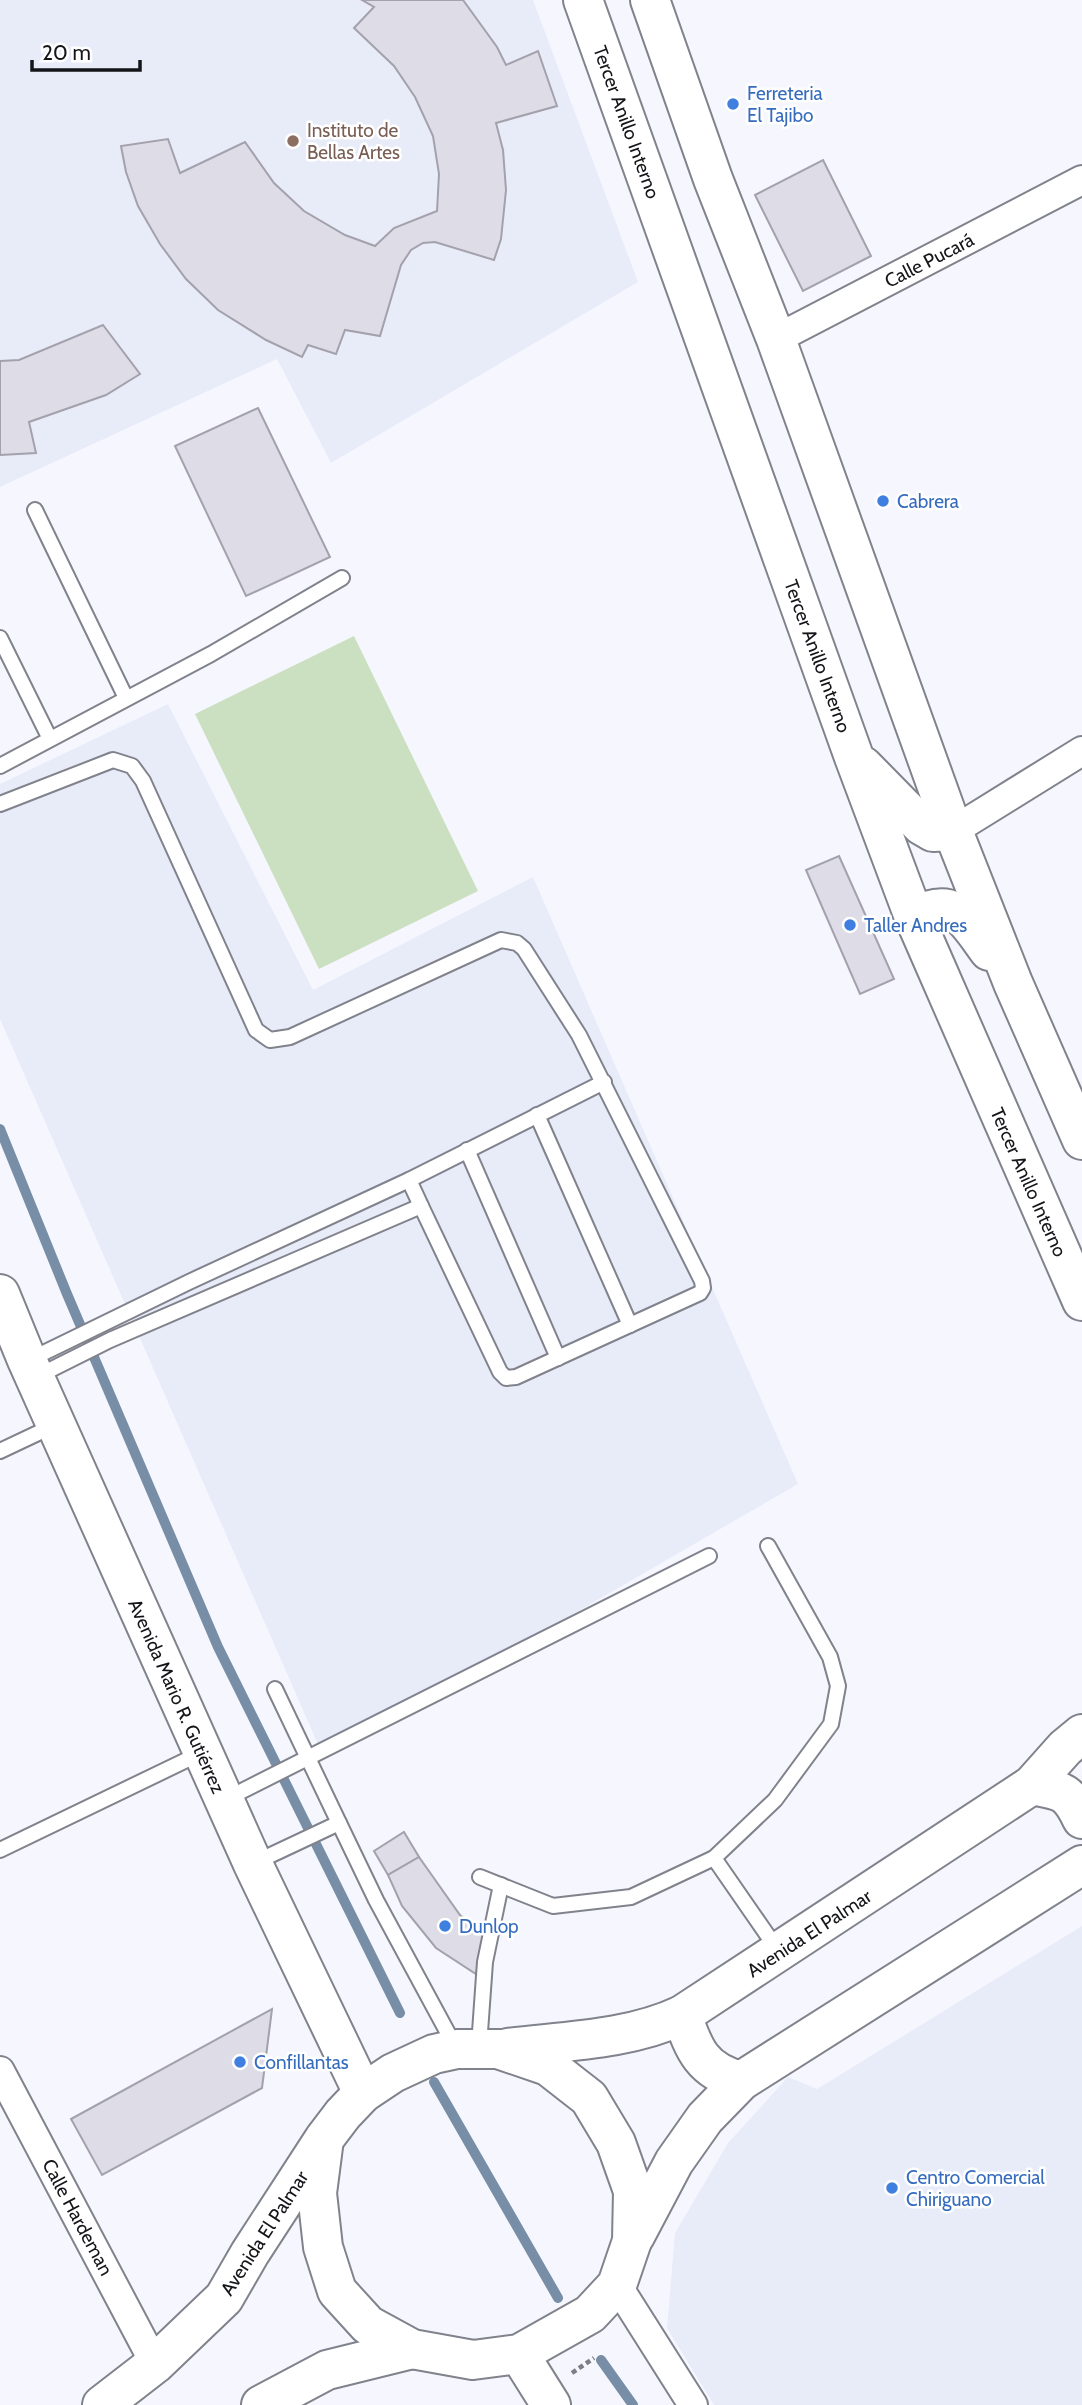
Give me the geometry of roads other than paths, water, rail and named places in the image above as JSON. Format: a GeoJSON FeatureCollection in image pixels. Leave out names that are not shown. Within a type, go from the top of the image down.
{"type":"FeatureCollection","features":[{"type":"Feature","properties":{"kind":"street","name":"Tercer Anillo Interno"},"geometry":{"type":"LineString","coordinates":[[583,0],[854,757],[914,917],[1070,1263],[1082,1301]]}},
{"type":"Feature","properties":{"kind":"street"},"geometry":{"type":"LineString","coordinates":[[650,0],[713,179],[776,339],[953,831],[1013,983],[1082,1140]]}},
{"type":"Feature","properties":{"kind":"street"},"geometry":{"type":"LineString","coordinates":[[596,36],[608,26],[622,20],[635,23],[645,32],[713,179]]}},
{"type":"Feature","properties":{"kind":"street","name":"Calle Pucará"},"geometry":{"type":"LineString","coordinates":[[776,339],[1082,180]]}},
{"type":"Feature","properties":{"kind":"street"},"geometry":{"type":"LineString","coordinates":[[854,757],[920,825],[933,832],[953,831],[1082,751]]}},
{"type":"Feature","properties":{"kind":"street"},"geometry":{"type":"LineString","coordinates":[[914,917],[942,906],[954,909],[1013,983]]}},
{"type":"Feature","properties":{"kind":"street","name":"Avenida Mario R. Gutiérrez"},"geometry":{"type":"LineString","coordinates":[[0,1294],[203,1753],[233,1795],[269,1856],[363,2093]]}},
{"type":"Feature","properties":{"kind":"street"},"geometry":{"type":"LineString","coordinates":[[1074,1741],[1082,1703]]}},
{"type":"Feature","properties":{"kind":"street","name":"Avenida El Palmar"},"geometry":{"type":"LineString","coordinates":[[102,2405],[155,2364],[223,2298],[324,2139],[363,2093],[393,2074],[434,2054],[611,2035],[660,2026],[780,1953],[1031,1785],[1074,1741]]}},
{"type":"Feature","properties":{"kind":"street"},"geometry":{"type":"LineString","coordinates":[[1031,1785],[1059,1791],[1073,1799],[1082,1819]]}},
{"type":"Feature","properties":{"kind":"street"},"geometry":{"type":"LineString","coordinates":[[324,2139],[317,2193],[323,2247],[337,2291],[368,2325],[412,2349],[473,2360],[519,2354],[590,2314],[617,2285],[632,2241],[674,2162],[705,2118],[741,2081],[1081,1860]]}},
{"type":"Feature","properties":{"kind":"street"},"geometry":{"type":"LineString","coordinates":[[682,2015],[692,2045],[707,2065],[723,2076],[741,2081]]}},
{"type":"Feature","properties":{"kind":"street"},"geometry":{"type":"LineString","coordinates":[[478,2049],[548,2066],[589,2098],[616,2143],[633,2191],[632,2241]]}},
{"type":"Feature","properties":{"kind":"street","name":"Calle Hardeman"},"geometry":{"type":"LineString","coordinates":[[0,2071],[155,2364]]}},
{"type":"Feature","properties":{"kind":"street"},"geometry":{"type":"LineString","coordinates":[[617,2285],[693,2405]]}},
{"type":"Feature","properties":{"kind":"street"},"geometry":{"type":"LineString","coordinates":[[261,2405],[327,2370],[412,2349]]}},
{"type":"Feature","properties":{"kind":"street"},"geometry":{"type":"LineString","coordinates":[[519,2354],[551,2405]]}},
{"type":"Feature","properties":{"kind":"lane"},"geometry":{"type":"LineString","coordinates":[[35,510],[126,698]]}},
{"type":"Feature","properties":{"kind":"lane"},"geometry":{"type":"LineString","coordinates":[[0,765],[211,654],[342,578]]}},
{"type":"Feature","properties":{"kind":"lane"},"geometry":{"type":"LineString","coordinates":[[0,638],[50,739]]}},
{"type":"Feature","properties":{"kind":"lane"},"geometry":{"type":"LineString","coordinates":[[0,804],[113,760],[132,766],[143,781],[256,1030],[270,1040],[290,1037],[501,940],[517,943],[579,1035],[704,1288],[700,1293],[631,1325],[516,1377],[506,1378],[500,1372],[409,1180]]}},
{"type":"Feature","properties":{"kind":"lane"},"geometry":{"type":"LineString","coordinates":[[31,1360],[101,1324],[409,1180],[604,1082]]}},
{"type":"Feature","properties":{"kind":"lane"},"geometry":{"type":"LineString","coordinates":[[537,1115],[631,1325]]}},
{"type":"Feature","properties":{"kind":"lane"},"geometry":{"type":"LineString","coordinates":[[467,1150],[558,1358]]}},
{"type":"Feature","properties":{"kind":"lane"},"geometry":{"type":"LineString","coordinates":[[31,1360],[110,1340],[421,1206]]}},
{"type":"Feature","properties":{"kind":"lane"},"geometry":{"type":"LineString","coordinates":[[0,1451],[56,1424]]}},
{"type":"Feature","properties":{"kind":"lane"},"geometry":{"type":"LineString","coordinates":[[480,1877],[553,1906],[631,1897],[714,1858],[775,1800],[831,1724],[838,1686],[830,1657],[768,1546]]}},
{"type":"Feature","properties":{"kind":"lane"},"geometry":{"type":"LineString","coordinates":[[233,1795],[709,1556]]}},
{"type":"Feature","properties":{"kind":"lane"},"geometry":{"type":"LineString","coordinates":[[275,1689],[376,1900],[478,2049]]}},
{"type":"Feature","properties":{"kind":"lane"},"geometry":{"type":"LineString","coordinates":[[0,1850],[203,1753]]}},
{"type":"Feature","properties":{"kind":"lane"},"geometry":{"type":"LineString","coordinates":[[269,1856],[339,1823]]}},
{"type":"Feature","properties":{"kind":"lane"},"geometry":{"type":"LineString","coordinates":[[714,1858],[780,1953]]}},
{"type":"Feature","properties":{"kind":"lane"},"geometry":{"type":"LineString","coordinates":[[478,2049],[485,1962],[501,1885]]}},
{"type":"Feature","properties":{"kind":"waterway"},"geometry":{"type":"LineString","coordinates":[[0,1129],[67,1294],[218,1647],[400,2013]]}},
{"type":"Feature","properties":{"kind":"waterway"},"geometry":{"type":"LineString","coordinates":[[434,2082],[558,2298]]}},
{"type":"Feature","properties":{"kind":"waterway"},"geometry":{"type":"LineString","coordinates":[[601,2360],[633,2405]]}},
{"type":"Feature","properties":{"kind":"place","name":"Ferreteria El Tajibo"},"geometry":{"type":"Point","coordinates":[733,104]}},
{"type":"Feature","properties":{"kind":"place","name":"Instituto de Bellas Artes"},"geometry":{"type":"Point","coordinates":[293,141]}},
{"type":"Feature","properties":{"kind":"place","name":"Cabrera"},"geometry":{"type":"Point","coordinates":[883,501]}},
{"type":"Feature","properties":{"kind":"place","name":"Taller Andres"},"geometry":{"type":"Point","coordinates":[850,925]}},
{"type":"Feature","properties":{"kind":"place","name":"Dunlop"},"geometry":{"type":"Point","coordinates":[445,1926]}},
{"type":"Feature","properties":{"kind":"place","name":"Confillantas"},"geometry":{"type":"Point","coordinates":[240,2062]}},
{"type":"Feature","properties":{"kind":"place","name":"Centro Comercial Chiriguano"},"geometry":{"type":"Point","coordinates":[892,2188]}}]}
